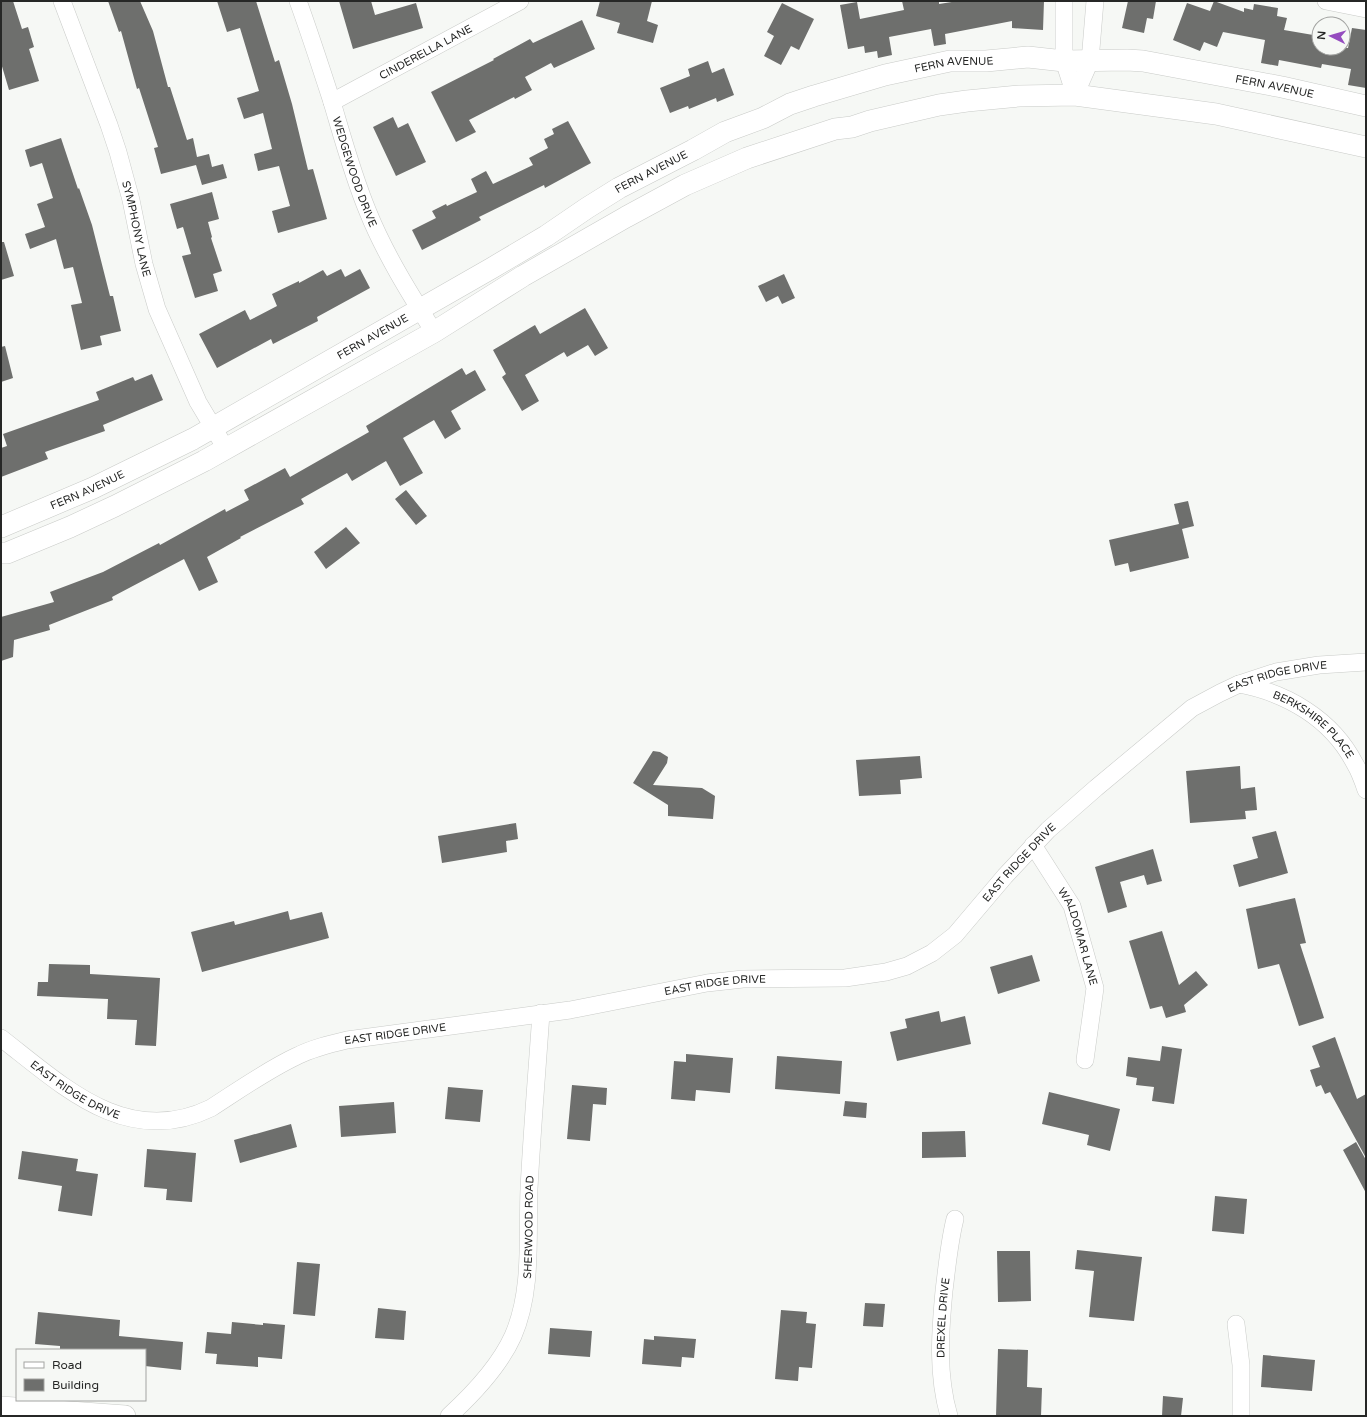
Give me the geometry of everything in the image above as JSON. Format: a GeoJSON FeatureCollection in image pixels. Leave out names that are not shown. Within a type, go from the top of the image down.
{"type":"FeatureCollection","features":[{"type":"Feature","properties":{"kind":"street","name":"SYMPHONY LANE"},"geometry":{"type":"LineString","coordinates":[[62,1],[118,152],[131,200],[144,264],[157,309],[186,377],[212,428],[226,449]]}},
{"type":"Feature","properties":{"kind":"street","name":"WEDGEWOOD DRIVE"},"geometry":{"type":"LineString","coordinates":[[298,1],[332,102],[351,170],[368,213],[383,245],[434,332]]}},
{"type":"Feature","properties":{"kind":"street","name":"CINDERELLA LANE"},"geometry":{"type":"LineString","coordinates":[[332,102],[520,1]]}},
{"type":"Feature","properties":{"kind":"street"},"geometry":{"type":"LineString","coordinates":[[1064,1],[1064,61],[1075,95]]}},
{"type":"Feature","properties":{"kind":"street"},"geometry":{"type":"LineString","coordinates":[[1075,95],[1090,61],[1095,1]]}},
{"type":"Feature","properties":{"kind":"street"},"geometry":{"type":"LineString","coordinates":[[1326,1],[1366,9]]}},
{"type":"Feature","properties":{"kind":"street","name":"FERN AVENUE"},"geometry":{"type":"LineString","coordinates":[[1,526],[93,488],[193,440],[546,236],[586,208],[619,188],[725,132],[763,118],[790,104],[814,96],[885,75],[950,61],[1028,57],[1064,61],[1143,61],[1282,87],[1366,106]]}},
{"type":"Feature","properties":{"kind":"street"},"geometry":{"type":"LineString","coordinates":[[1,554],[7,553],[115,506],[204,461],[434,332],[523,276],[685,185],[746,158],[835,129],[852,127],[870,121],[939,105],[967,101],[1019,96],[1075,95],[1216,114],[1366,147]]}},
{"type":"Feature","properties":{"kind":"street","name":"EAST RIDGE DRIVE"},"geometry":{"type":"LineString","coordinates":[[1,1038],[68,1090],[88,1102],[103,1109],[136,1120],[152,1122],[177,1121],[200,1114],[211,1108],[272,1069],[298,1055],[347,1040],[570,1010],[707,983],[743,979],[845,978],[886,972],[907,966],[932,953],[955,935],[1005,876],[1048,830],[1192,708],[1220,692],[1276,672],[1319,665],[1366,662]]}},
{"type":"Feature","properties":{"kind":"street","name":"BERKSHIRE PLACE"},"geometry":{"type":"LineString","coordinates":[[1239,684],[1255,687],[1283,696],[1308,711],[1319,720],[1330,730],[1348,752],[1356,765],[1366,790]]}},
{"type":"Feature","properties":{"kind":"street","name":"WALDOMAR LANE"},"geometry":{"type":"LineString","coordinates":[[1033,846],[1072,906],[1095,988],[1085,1060]]}},
{"type":"Feature","properties":{"kind":"street","name":"SHERWOOD ROAD"},"geometry":{"type":"LineString","coordinates":[[449,1416],[463,1404],[507,1348],[522,1310],[526,1275],[529,1189],[541,1013]]}},
{"type":"Feature","properties":{"kind":"street","name":"DREXEL DRIVE"},"geometry":{"type":"LineString","coordinates":[[949,1416],[942,1382],[940,1363],[941,1325],[948,1251],[955,1219]]}},
{"type":"Feature","properties":{"kind":"street"},"geometry":{"type":"LineString","coordinates":[[1236,1324],[1241,1365],[1241,1416]]}},
{"type":"Feature","properties":{"kind":"street"},"geometry":{"type":"LineString","coordinates":[[1,1406],[125,1416]]}},
{"type":"Feature","properties":{"kind":"building"},"geometry":{"type":"Polygon","coordinates":[[[1,1],[13,1],[22,29],[28,27],[34,47],[29,49],[39,81],[9,90],[1,63],[1,1]]]}},
{"type":"Feature","properties":{"kind":"building"},"geometry":{"type":"Polygon","coordinates":[[[108,1],[140,1],[153,31],[168,87],[170,87],[187,140],[193,138],[197,157],[209,154],[212,167],[223,164],[227,178],[202,185],[196,165],[161,174],[154,148],[158,147],[139,88],[137,89],[121,31],[119,32],[108,1]]]}},
{"type":"Feature","properties":{"kind":"building"},"geometry":{"type":"Polygon","coordinates":[[[217,1],[256,1],[275,62],[279,60],[292,104],[308,170],[313,169],[327,219],[278,233],[272,211],[290,206],[279,166],[258,171],[254,154],[272,149],[263,113],[244,119],[237,98],[259,91],[240,28],[227,32],[217,1]]]}},
{"type":"Feature","properties":{"kind":"building"},"geometry":{"type":"Polygon","coordinates":[[[339,1],[371,1],[375,15],[416,3],[423,28],[353,49],[339,1]]]}},
{"type":"Feature","properties":{"kind":"building"},"geometry":{"type":"Polygon","coordinates":[[[600,1],[652,1],[647,21],[658,25],[653,43],[617,33],[620,23],[596,16],[600,1]]]}},
{"type":"Feature","properties":{"kind":"building"},"geometry":{"type":"Polygon","coordinates":[[[902,1],[939,1],[939,4],[958,1],[1044,1],[1043,30],[1012,28],[1012,21],[945,34],[946,44],[934,46],[931,29],[889,37],[892,55],[878,58],[877,51],[865,53],[864,46],[848,49],[840,5],[857,2],[860,19],[904,10],[902,1]]]}},
{"type":"Feature","properties":{"kind":"building"},"geometry":{"type":"Polygon","coordinates":[[[1128,1],[1156,1],[1153,19],[1147,18],[1144,33],[1122,28],[1128,1]]]}},
{"type":"Feature","properties":{"kind":"building"},"geometry":{"type":"Polygon","coordinates":[[[1214,1],[1244,12],[1244,8],[1253,10],[1254,4],[1278,8],[1277,16],[1287,18],[1284,30],[1311,35],[1311,56],[1351,56],[1352,28],[1366,30],[1366,88],[1348,85],[1351,69],[1322,64],[1321,68],[1279,60],[1278,66],[1261,63],[1265,40],[1223,32],[1217,47],[1204,42],[1200,51],[1173,40],[1187,3],[1210,11],[1214,1]]]}},
{"type":"Feature","properties":{"kind":"building"},"geometry":{"type":"Polygon","coordinates":[[[782,3],[814,19],[799,50],[791,46],[781,65],[764,56],[774,36],[767,32],[782,3]]]}},
{"type":"Feature","properties":{"kind":"building"},"geometry":{"type":"Polygon","coordinates":[[[582,20],[595,49],[554,68],[551,63],[525,77],[532,90],[515,99],[514,97],[469,120],[476,132],[456,142],[431,92],[494,60],[493,59],[530,39],[533,43],[582,20]]]}},
{"type":"Feature","properties":{"kind":"building"},"geometry":{"type":"Polygon","coordinates":[[[708,61],[712,73],[724,68],[734,95],[717,102],[716,98],[689,109],[688,106],[670,113],[660,88],[690,76],[688,69],[708,61]]]}},
{"type":"Feature","properties":{"kind":"building"},"geometry":{"type":"Polygon","coordinates":[[[393,117],[398,128],[408,123],[426,162],[396,176],[373,127],[393,117]]]}},
{"type":"Feature","properties":{"kind":"building"},"geometry":{"type":"Polygon","coordinates":[[[568,121],[591,163],[545,188],[544,185],[479,217],[481,220],[422,250],[412,230],[436,218],[432,211],[446,204],[447,206],[477,192],[471,179],[486,171],[493,184],[533,165],[529,158],[548,148],[544,139],[554,134],[552,129],[568,121]]]}},
{"type":"Feature","properties":{"kind":"building"},"geometry":{"type":"Polygon","coordinates":[[[61,138],[92,225],[110,296],[113,296],[121,331],[100,336],[102,345],[81,350],[71,305],[82,303],[73,267],[64,269],[56,239],[30,249],[25,234],[45,227],[37,204],[53,198],[42,163],[30,167],[25,150],[61,138]]]}},
{"type":"Feature","properties":{"kind":"building"},"geometry":{"type":"Polygon","coordinates":[[[212,192],[219,219],[208,222],[211,238],[222,271],[213,274],[218,291],[195,298],[182,256],[191,254],[183,227],[177,229],[170,204],[212,192]]]}},
{"type":"Feature","properties":{"kind":"building"},"geometry":{"type":"Polygon","coordinates":[[[1,242],[4,242],[14,276],[1,280],[1,242]]]}},
{"type":"Feature","properties":{"kind":"building"},"geometry":{"type":"Polygon","coordinates":[[[341,269],[345,277],[360,269],[370,288],[317,317],[318,321],[273,344],[271,339],[217,368],[199,334],[245,310],[250,320],[277,306],[272,294],[299,281],[299,283],[323,270],[327,276],[341,269]]]}},
{"type":"Feature","properties":{"kind":"building"},"geometry":{"type":"Polygon","coordinates":[[[784,274],[795,298],[782,304],[778,296],[766,302],[758,286],[784,274]]]}},
{"type":"Feature","properties":{"kind":"building"},"geometry":{"type":"Polygon","coordinates":[[[585,308],[608,348],[595,356],[588,345],[567,357],[564,352],[525,375],[539,401],[522,411],[502,377],[506,374],[493,350],[535,325],[540,334],[585,308]]]}},
{"type":"Feature","properties":{"kind":"building"},"geometry":{"type":"Polygon","coordinates":[[[5,346],[13,378],[1,382],[1,347],[5,346]]]}},
{"type":"Feature","properties":{"kind":"building"},"geometry":{"type":"Polygon","coordinates":[[[462,368],[466,375],[475,370],[486,390],[451,411],[461,429],[445,439],[434,420],[403,438],[423,473],[400,486],[386,461],[352,481],[347,473],[301,499],[304,504],[240,537],[241,538],[207,557],[218,582],[199,591],[184,559],[112,597],[113,600],[49,625],[50,630],[14,640],[13,657],[1,661],[1,617],[54,602],[50,592],[103,572],[159,543],[160,545],[225,509],[226,512],[249,500],[244,490],[285,468],[290,477],[369,432],[366,426],[462,368]]]}},
{"type":"Feature","properties":{"kind":"building"},"geometry":{"type":"Polygon","coordinates":[[[152,374],[163,400],[103,425],[105,431],[45,452],[48,459],[1,477],[1,448],[7,446],[3,434],[99,400],[96,392],[133,377],[135,381],[152,374]]]}},
{"type":"Feature","properties":{"kind":"building"},"geometry":{"type":"Polygon","coordinates":[[[406,490],[427,516],[416,525],[395,499],[406,490]]]}},
{"type":"Feature","properties":{"kind":"building"},"geometry":{"type":"Polygon","coordinates":[[[1188,501],[1194,526],[1182,529],[1189,558],[1130,572],[1128,563],[1115,566],[1109,540],[1179,524],[1174,504],[1188,501]]]}},
{"type":"Feature","properties":{"kind":"building"},"geometry":{"type":"Polygon","coordinates":[[[346,527],[360,543],[326,569],[314,552],[346,527]]]}},
{"type":"Feature","properties":{"kind":"building"},"geometry":{"type":"Polygon","coordinates":[[[653,751],[660,752],[668,757],[667,763],[653,785],[702,788],[715,796],[713,819],[668,816],[668,805],[633,783],[653,751]]]}},
{"type":"Feature","properties":{"kind":"building"},"geometry":{"type":"Polygon","coordinates":[[[920,756],[922,778],[900,780],[901,794],[859,796],[856,760],[920,756]]]}},
{"type":"Feature","properties":{"kind":"building"},"geometry":{"type":"Polygon","coordinates":[[[1240,766],[1241,789],[1255,787],[1257,810],[1245,811],[1246,819],[1190,823],[1186,771],[1240,766]]]}},
{"type":"Feature","properties":{"kind":"building"},"geometry":{"type":"Polygon","coordinates":[[[516,823],[518,839],[506,841],[507,852],[442,863],[438,836],[516,823]]]}},
{"type":"Feature","properties":{"kind":"building"},"geometry":{"type":"Polygon","coordinates":[[[1276,831],[1288,873],[1239,887],[1233,865],[1258,858],[1252,837],[1276,831]]]}},
{"type":"Feature","properties":{"kind":"building"},"geometry":{"type":"Polygon","coordinates":[[[1153,849],[1162,881],[1147,885],[1144,875],[1120,882],[1127,907],[1108,913],[1095,867],[1153,849]]]}},
{"type":"Feature","properties":{"kind":"building"},"geometry":{"type":"Polygon","coordinates":[[[1295,898],[1306,943],[1300,944],[1324,1018],[1299,1026],[1279,964],[1258,969],[1246,909],[1295,898]]]}},
{"type":"Feature","properties":{"kind":"building"},"geometry":{"type":"Polygon","coordinates":[[[288,911],[290,920],[322,912],[329,938],[202,972],[191,932],[234,921],[235,925],[288,911]]]}},
{"type":"Feature","properties":{"kind":"building"},"geometry":{"type":"Polygon","coordinates":[[[1162,931],[1179,985],[1196,971],[1208,985],[1184,1005],[1186,1012],[1166,1018],[1162,1006],[1150,1009],[1129,941],[1162,931]]]}},
{"type":"Feature","properties":{"kind":"building"},"geometry":{"type":"Polygon","coordinates":[[[1032,955],[1040,981],[998,994],[990,967],[1032,955]]]}},
{"type":"Feature","properties":{"kind":"building"},"geometry":{"type":"Polygon","coordinates":[[[49,964],[90,965],[90,974],[160,978],[156,1046],[135,1045],[137,1020],[107,1019],[108,999],[37,996],[38,982],[48,982],[49,964]]]}},
{"type":"Feature","properties":{"kind":"building"},"geometry":{"type":"Polygon","coordinates":[[[939,1011],[941,1022],[965,1016],[971,1044],[897,1061],[890,1032],[907,1028],[905,1019],[939,1011]]]}},
{"type":"Feature","properties":{"kind":"building"},"geometry":{"type":"Polygon","coordinates":[[[1335,1037],[1357,1099],[1366,1094],[1366,1158],[1330,1092],[1325,1094],[1321,1085],[1316,1087],[1310,1070],[1320,1067],[1312,1046],[1335,1037]]]}},
{"type":"Feature","properties":{"kind":"building"},"geometry":{"type":"Polygon","coordinates":[[[1162,1046],[1182,1049],[1174,1104],[1152,1101],[1154,1087],[1136,1085],[1137,1078],[1126,1076],[1128,1057],[1160,1061],[1162,1046]]]}},
{"type":"Feature","properties":{"kind":"building"},"geometry":{"type":"Polygon","coordinates":[[[686,1054],[733,1058],[730,1093],[696,1090],[695,1101],[671,1099],[674,1061],[686,1062],[686,1054]]]}},
{"type":"Feature","properties":{"kind":"building"},"geometry":{"type":"Polygon","coordinates":[[[777,1056],[842,1061],[840,1094],[775,1089],[777,1056]]]}},
{"type":"Feature","properties":{"kind":"building"},"geometry":{"type":"Polygon","coordinates":[[[572,1085],[607,1088],[606,1105],[593,1104],[590,1141],[567,1139],[572,1085]]]}},
{"type":"Feature","properties":{"kind":"building"},"geometry":{"type":"Polygon","coordinates":[[[448,1087],[483,1090],[480,1122],[445,1119],[448,1087]]]}},
{"type":"Feature","properties":{"kind":"building"},"geometry":{"type":"Polygon","coordinates":[[[1049,1092],[1120,1109],[1110,1151],[1087,1145],[1089,1135],[1042,1124],[1049,1092]]]}},
{"type":"Feature","properties":{"kind":"building"},"geometry":{"type":"Polygon","coordinates":[[[845,1101],[867,1103],[866,1118],[843,1116],[845,1101]]]}},
{"type":"Feature","properties":{"kind":"building"},"geometry":{"type":"Polygon","coordinates":[[[394,1102],[396,1133],[341,1137],[339,1106],[394,1102]]]}},
{"type":"Feature","properties":{"kind":"building"},"geometry":{"type":"Polygon","coordinates":[[[291,1124],[297,1147],[240,1163],[234,1140],[291,1124]]]}},
{"type":"Feature","properties":{"kind":"building"},"geometry":{"type":"Polygon","coordinates":[[[965,1131],[966,1157],[922,1158],[922,1132],[965,1131]]]}},
{"type":"Feature","properties":{"kind":"building"},"geometry":{"type":"Polygon","coordinates":[[[1356,1142],[1366,1160],[1366,1193],[1343,1150],[1356,1142]]]}},
{"type":"Feature","properties":{"kind":"building"},"geometry":{"type":"Polygon","coordinates":[[[147,1149],[196,1153],[192,1202],[166,1200],[167,1189],[144,1187],[147,1149]]]}},
{"type":"Feature","properties":{"kind":"building"},"geometry":{"type":"Polygon","coordinates":[[[22,1151],[78,1159],[76,1171],[98,1174],[92,1216],[58,1211],[62,1186],[18,1179],[22,1151]]]}},
{"type":"Feature","properties":{"kind":"building"},"geometry":{"type":"Polygon","coordinates":[[[1215,1196],[1247,1199],[1244,1234],[1212,1231],[1215,1196]]]}},
{"type":"Feature","properties":{"kind":"building"},"geometry":{"type":"Polygon","coordinates":[[[1077,1250],[1142,1257],[1134,1321],[1089,1317],[1094,1271],[1075,1269],[1077,1250]]]}},
{"type":"Feature","properties":{"kind":"building"},"geometry":{"type":"Polygon","coordinates":[[[997,1251],[1030,1251],[1031,1301],[998,1302],[997,1251]]]}},
{"type":"Feature","properties":{"kind":"building"},"geometry":{"type":"Polygon","coordinates":[[[297,1262],[320,1264],[315,1316],[293,1314],[297,1262]]]}},
{"type":"Feature","properties":{"kind":"building"},"geometry":{"type":"Polygon","coordinates":[[[865,1303],[885,1304],[883,1327],[863,1326],[865,1303]]]}},
{"type":"Feature","properties":{"kind":"building"},"geometry":{"type":"Polygon","coordinates":[[[378,1308],[406,1311],[404,1340],[375,1338],[378,1308]]]}},
{"type":"Feature","properties":{"kind":"building"},"geometry":{"type":"Polygon","coordinates":[[[781,1310],[807,1312],[806,1323],[816,1324],[812,1368],[799,1367],[798,1381],[775,1379],[781,1310]]]}},
{"type":"Feature","properties":{"kind":"building"},"geometry":{"type":"Polygon","coordinates":[[[38,1312],[120,1320],[119,1336],[183,1342],[181,1370],[146,1366],[146,1349],[60,1349],[60,1346],[35,1344],[38,1312]]]}},
{"type":"Feature","properties":{"kind":"building"},"geometry":{"type":"Polygon","coordinates":[[[232,1322],[263,1325],[263,1323],[285,1325],[282,1359],[258,1357],[258,1367],[216,1364],[217,1354],[205,1353],[207,1332],[231,1334],[232,1322]]]}},
{"type":"Feature","properties":{"kind":"building"},"geometry":{"type":"Polygon","coordinates":[[[550,1328],[592,1331],[590,1357],[548,1354],[550,1328]]]}},
{"type":"Feature","properties":{"kind":"building"},"geometry":{"type":"Polygon","coordinates":[[[654,1336],[696,1339],[694,1358],[682,1357],[681,1367],[642,1364],[644,1339],[654,1340],[654,1336]]]}},
{"type":"Feature","properties":{"kind":"building"},"geometry":{"type":"Polygon","coordinates":[[[998,1349],[1028,1350],[1027,1387],[1042,1388],[1041,1416],[996,1416],[998,1349]]]}},
{"type":"Feature","properties":{"kind":"building"},"geometry":{"type":"Polygon","coordinates":[[[1263,1355],[1315,1360],[1312,1391],[1261,1387],[1263,1355]]]}},
{"type":"Feature","properties":{"kind":"building"},"geometry":{"type":"Polygon","coordinates":[[[1163,1396],[1183,1398],[1181,1416],[1162,1416],[1163,1396]]]}}]}
